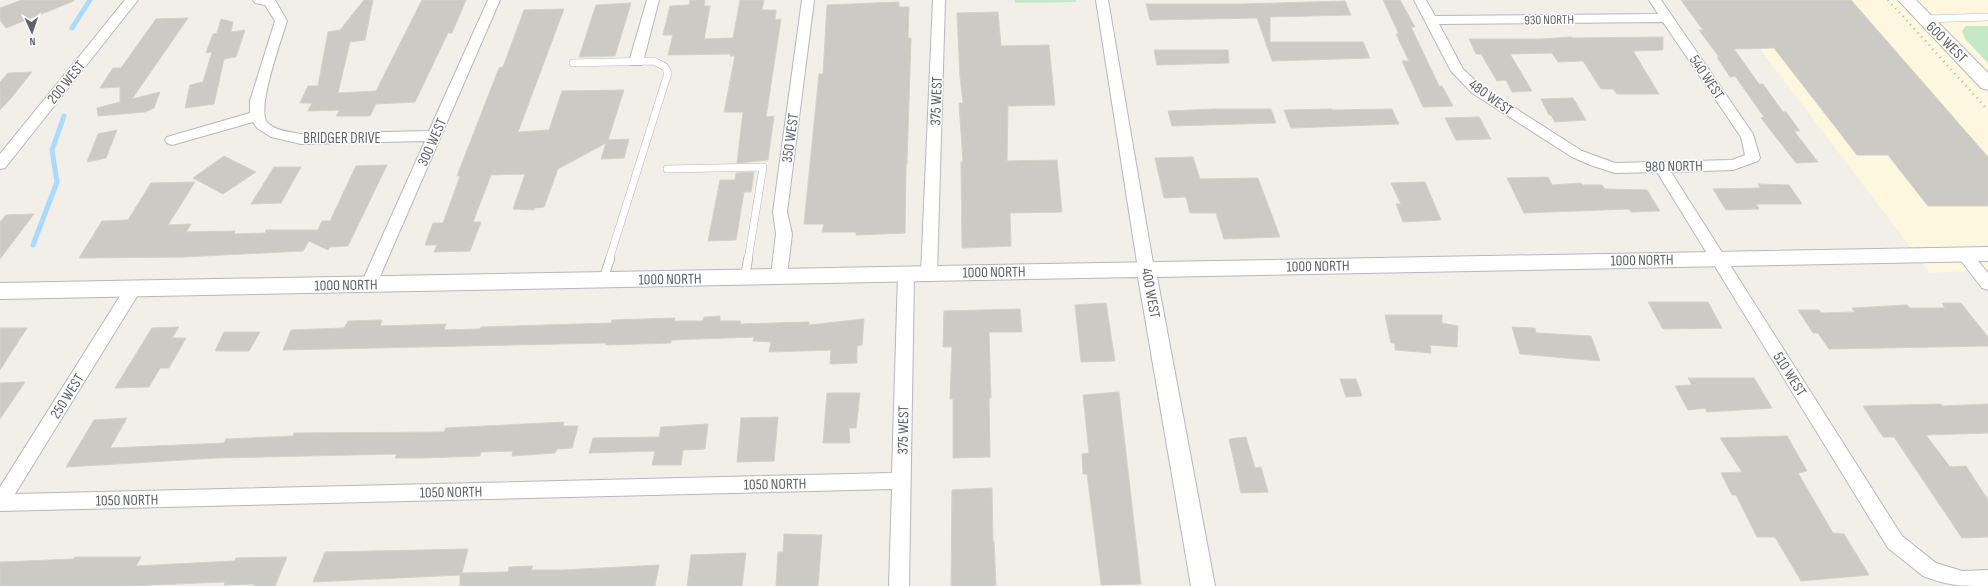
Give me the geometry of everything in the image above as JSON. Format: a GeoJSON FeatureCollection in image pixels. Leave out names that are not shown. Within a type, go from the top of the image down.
{"type":"FeatureCollection","features":[{"type":"Feature","properties":{"kind":"main road","name":"600 WEST"},"geometry":{"type":"LineString","coordinates":[[1906,0],[1988,84]]}},
{"type":"Feature","properties":{"kind":"street","name":"200 WEST"},"geometry":{"type":"LineString","coordinates":[[0,164],[133,0]]}},
{"type":"Feature","properties":{"kind":"street"},"geometry":{"type":"LineString","coordinates":[[172,140],[257,116],[257,101],[281,21],[270,2],[259,0]]}},
{"type":"Feature","properties":{"kind":"street","name":"300 WEST"},"geometry":{"type":"LineString","coordinates":[[369,284],[494,0]]}},
{"type":"Feature","properties":{"kind":"street"},"geometry":{"type":"LineString","coordinates":[[636,62],[653,0]]}},
{"type":"Feature","properties":{"kind":"street","name":"350 WEST"},"geometry":{"type":"LineString","coordinates":[[779,276],[784,234],[780,212],[808,0]]}},
{"type":"Feature","properties":{"kind":"street","name":"375 WEST"},"geometry":{"type":"LineString","coordinates":[[929,274],[940,0]]}},
{"type":"Feature","properties":{"kind":"street","name":"400 WEST"},"geometry":{"type":"LineString","coordinates":[[1102,0],[1146,269],[1203,586]]}},
{"type":"Feature","properties":{"kind":"street","name":"480 WEST"},"geometry":{"type":"LineString","coordinates":[[1420,0],[1458,71],[1477,90],[1577,154],[1595,162]]}},
{"type":"Feature","properties":{"kind":"street","name":"540 WEST"},"geometry":{"type":"LineString","coordinates":[[1655,0],[1748,137],[1753,158]]}},
{"type":"Feature","properties":{"kind":"street","name":"930 NORTH"},"geometry":{"type":"LineString","coordinates":[[1431,20],[1667,18]]}},
{"type":"Feature","properties":{"kind":"street","name":"BRIDGER DRIVE"},"geometry":{"type":"LineString","coordinates":[[257,116],[262,125],[276,134],[301,139],[434,136]]}},
{"type":"Feature","properties":{"kind":"street","name":"980 NORTH"},"geometry":{"type":"LineString","coordinates":[[1595,162],[1615,168],[1661,167],[1733,165],[1753,158]]}},
{"type":"Feature","properties":{"kind":"street","name":"510 WEST"},"geometry":{"type":"LineString","coordinates":[[1661,167],[1895,542],[1930,570],[1962,580],[1988,579]]}},
{"type":"Feature","properties":{"kind":"street"},"geometry":{"type":"LineString","coordinates":[[1964,254],[1988,284]]}},
{"type":"Feature","properties":{"kind":"street","name":"1000 NORTH"},"geometry":{"type":"LineString","coordinates":[[0,291],[1988,254]]}},
{"type":"Feature","properties":{"kind":"street","name":"375 WEST"},"geometry":{"type":"LineString","coordinates":[[899,586],[906,274]]}},
{"type":"Feature","properties":{"kind":"street","name":"250 WEST"},"geometry":{"type":"LineString","coordinates":[[0,503],[133,289]]}},
{"type":"Feature","properties":{"kind":"street","name":"1050 NORTH"},"geometry":{"type":"LineString","coordinates":[[0,503],[902,481]]}},
{"type":"Feature","properties":{"kind":"lane"},"geometry":{"type":"LineString","coordinates":[[1924,19],[1988,16]]}},
{"type":"Feature","properties":{"kind":"lane"},"geometry":{"type":"LineString","coordinates":[[573,63],[654,61],[665,67],[668,74],[603,280]]}},
{"type":"Feature","properties":{"kind":"lane"},"geometry":{"type":"LineString","coordinates":[[667,169],[763,167],[745,277]]}},
{"type":"Feature","properties":{"kind":"shaded area"},"geometry":{"type":"Polygon","coordinates":[[[1723,0],[1988,0],[1988,270],[1930,273],[1723,0]]]}},
{"type":"Feature","properties":{"kind":"green space"},"geometry":{"type":"Polygon","coordinates":[[[1015,0],[1076,0],[1076,2],[1015,3],[1015,0]]]}},
{"type":"Feature","properties":{"kind":"green space"},"geometry":{"type":"Polygon","coordinates":[[[1966,26],[1988,26],[1988,63],[1965,39],[1962,31],[1966,26]]]}},
{"type":"Feature","properties":{"kind":"building"},"geometry":{"type":"Polygon","coordinates":[[[22,0],[74,1],[6,28],[0,20],[0,8],[22,0]]]}},
{"type":"Feature","properties":{"kind":"building"},"geometry":{"type":"Polygon","coordinates":[[[364,0],[373,0],[365,40],[350,42],[338,93],[376,91],[422,0],[466,0],[452,33],[448,33],[415,102],[376,104],[370,116],[336,116],[340,110],[308,111],[312,103],[300,103],[308,86],[318,86],[328,32],[340,30],[364,0]]]}},
{"type":"Feature","properties":{"kind":"building"},"geometry":{"type":"Polygon","coordinates":[[[690,0],[705,0],[704,6],[710,6],[704,39],[733,38],[740,0],[764,0],[762,10],[776,10],[775,20],[781,19],[766,117],[774,116],[768,160],[737,163],[743,112],[724,112],[735,56],[730,56],[731,54],[668,55],[673,35],[663,35],[670,6],[689,5],[690,0]]]}},
{"type":"Feature","properties":{"kind":"building"},"geometry":{"type":"Polygon","coordinates":[[[1383,0],[1400,0],[1415,27],[1411,27],[1439,86],[1442,86],[1453,106],[1423,107],[1402,61],[1409,61],[1396,34],[1399,34],[1383,0]]]}},
{"type":"Feature","properties":{"kind":"building"},"geometry":{"type":"Polygon","coordinates":[[[1681,0],[1851,0],[1988,157],[1988,206],[1928,206],[1888,155],[1857,155],[1774,48],[1734,49],[1759,84],[1763,84],[1783,112],[1786,112],[1800,131],[1794,131],[1818,162],[1796,163],[1761,118],[1764,117],[1735,76],[1730,77],[1717,57],[1719,57],[1699,30],[1703,30],[1681,0]]]}},
{"type":"Feature","properties":{"kind":"building"},"geometry":{"type":"Polygon","coordinates":[[[1345,1],[1351,15],[1270,17],[1270,42],[1363,42],[1370,58],[1272,61],[1257,18],[1150,20],[1146,4],[1241,4],[1345,1]]]}},
{"type":"Feature","properties":{"kind":"building"},"geometry":{"type":"Polygon","coordinates":[[[899,2],[899,7],[909,7],[908,38],[911,38],[905,233],[856,235],[856,232],[822,232],[824,224],[804,224],[819,74],[823,74],[827,5],[899,2]]]}},
{"type":"Feature","properties":{"kind":"building"},"geometry":{"type":"Polygon","coordinates":[[[631,3],[615,56],[579,57],[596,5],[631,3]]]}},
{"type":"Feature","properties":{"kind":"building"},"geometry":{"type":"Polygon","coordinates":[[[564,9],[518,132],[549,130],[562,91],[624,90],[608,140],[629,139],[624,158],[601,159],[606,143],[558,169],[544,207],[534,208],[534,210],[513,209],[525,174],[491,175],[473,222],[481,222],[470,251],[434,252],[437,245],[425,245],[433,223],[443,223],[460,176],[457,176],[499,68],[503,67],[524,10],[564,9]]]}},
{"type":"Feature","properties":{"kind":"building"},"geometry":{"type":"Polygon","coordinates":[[[998,12],[1001,46],[1049,45],[1055,105],[1008,106],[1007,161],[1057,160],[1062,212],[1010,213],[1011,246],[962,248],[961,162],[963,162],[959,103],[963,103],[960,77],[957,13],[998,12]]]}},
{"type":"Feature","properties":{"kind":"building"},"geometry":{"type":"Polygon","coordinates":[[[188,18],[132,99],[160,92],[154,108],[145,112],[98,116],[97,108],[120,102],[120,87],[100,88],[113,68],[121,68],[156,19],[188,18]]]}},
{"type":"Feature","properties":{"kind":"building"},"geometry":{"type":"Polygon","coordinates":[[[221,19],[233,22],[231,32],[245,30],[236,57],[224,59],[214,104],[185,108],[190,85],[203,82],[212,52],[206,53],[213,34],[217,33],[221,19]]]}},
{"type":"Feature","properties":{"kind":"building"},"geometry":{"type":"Polygon","coordinates":[[[1571,37],[1663,37],[1663,50],[1633,51],[1659,94],[1617,94],[1613,89],[1601,89],[1583,61],[1558,62],[1552,53],[1510,54],[1532,91],[1512,92],[1506,80],[1497,81],[1481,54],[1476,54],[1469,39],[1541,39],[1571,37]]]}},
{"type":"Feature","properties":{"kind":"building"},"geometry":{"type":"Polygon","coordinates":[[[1154,50],[1228,50],[1229,63],[1157,65],[1154,50]]]}},
{"type":"Feature","properties":{"kind":"building"},"geometry":{"type":"Polygon","coordinates":[[[32,72],[0,110],[0,82],[8,73],[32,72]]]}},
{"type":"Feature","properties":{"kind":"building"},"geometry":{"type":"Polygon","coordinates":[[[1573,98],[1586,120],[1555,122],[1551,115],[1549,115],[1541,99],[1573,98]]]}},
{"type":"Feature","properties":{"kind":"building"},"geometry":{"type":"Polygon","coordinates":[[[1271,109],[1276,123],[1172,126],[1168,111],[1271,109]]]}},
{"type":"Feature","properties":{"kind":"building"},"geometry":{"type":"Polygon","coordinates":[[[1392,109],[1399,124],[1291,128],[1284,110],[1392,109]]]}},
{"type":"Feature","properties":{"kind":"building"},"geometry":{"type":"Polygon","coordinates":[[[1479,117],[1491,139],[1456,140],[1445,118],[1479,117]]]}},
{"type":"Feature","properties":{"kind":"building"},"geometry":{"type":"Polygon","coordinates":[[[117,130],[106,158],[87,162],[98,134],[117,130]]]}},
{"type":"Feature","properties":{"kind":"building"},"geometry":{"type":"Polygon","coordinates":[[[224,156],[256,172],[223,194],[193,178],[224,156]]]}},
{"type":"Feature","properties":{"kind":"building"},"geometry":{"type":"Polygon","coordinates":[[[1193,157],[1200,179],[1258,178],[1280,237],[1224,239],[1216,213],[1190,213],[1186,197],[1164,198],[1155,158],[1193,157]]]}},
{"type":"Feature","properties":{"kind":"building"},"geometry":{"type":"Polygon","coordinates":[[[387,165],[348,246],[330,247],[328,250],[309,241],[303,251],[184,257],[79,258],[102,221],[128,220],[151,183],[195,182],[168,225],[191,224],[186,232],[235,231],[234,234],[265,233],[266,230],[318,230],[322,221],[330,221],[356,166],[387,165]]]}},
{"type":"Feature","properties":{"kind":"building"},"geometry":{"type":"Polygon","coordinates":[[[274,167],[301,167],[281,203],[251,204],[274,167]]]}},
{"type":"Feature","properties":{"kind":"building"},"geometry":{"type":"Polygon","coordinates":[[[754,172],[751,192],[744,192],[736,240],[708,241],[720,180],[735,180],[736,173],[754,172]]]}},
{"type":"Feature","properties":{"kind":"building"},"geometry":{"type":"Polygon","coordinates":[[[1548,177],[1552,185],[1581,183],[1583,185],[1602,185],[1605,189],[1647,190],[1660,211],[1631,212],[1629,209],[1524,213],[1507,178],[1548,177]]]}},
{"type":"Feature","properties":{"kind":"building"},"geometry":{"type":"Polygon","coordinates":[[[1425,182],[1441,220],[1403,222],[1396,204],[1401,204],[1391,183],[1425,182]]]}},
{"type":"Feature","properties":{"kind":"building"},"geometry":{"type":"Polygon","coordinates":[[[1758,184],[1789,185],[1802,204],[1756,204],[1759,209],[1726,210],[1713,189],[1760,188],[1758,184]]]}},
{"type":"Feature","properties":{"kind":"building"},"geometry":{"type":"Polygon","coordinates":[[[34,214],[0,259],[0,222],[6,215],[34,214]]]}},
{"type":"Feature","properties":{"kind":"building"},"geometry":{"type":"Polygon","coordinates":[[[1648,302],[1708,302],[1722,328],[1663,329],[1648,302]]]}},
{"type":"Feature","properties":{"kind":"building"},"geometry":{"type":"Polygon","coordinates":[[[1106,303],[1115,361],[1081,362],[1075,305],[1106,303]]]}},
{"type":"Feature","properties":{"kind":"building"},"geometry":{"type":"Polygon","coordinates":[[[1942,303],[1961,303],[1988,337],[1988,346],[1829,349],[1818,333],[1813,333],[1798,310],[1819,310],[1821,313],[1855,312],[1852,308],[1907,305],[1910,308],[1945,308],[1942,303]]]}},
{"type":"Feature","properties":{"kind":"building"},"geometry":{"type":"Polygon","coordinates":[[[1020,309],[1022,332],[989,332],[991,398],[989,398],[990,457],[953,458],[953,399],[950,399],[952,347],[943,347],[944,311],[1020,309]]]}},
{"type":"Feature","properties":{"kind":"building"},"geometry":{"type":"Polygon","coordinates":[[[1385,315],[1442,315],[1442,323],[1458,326],[1457,347],[1430,345],[1431,353],[1395,350],[1395,343],[1391,343],[1385,315]]]}},
{"type":"Feature","properties":{"kind":"building"},"geometry":{"type":"Polygon","coordinates":[[[720,316],[720,321],[741,321],[740,324],[809,322],[809,325],[864,319],[862,345],[857,346],[857,363],[830,364],[831,350],[769,352],[771,342],[753,341],[754,337],[671,340],[671,343],[606,345],[606,343],[283,350],[291,330],[344,328],[348,321],[382,320],[380,326],[446,324],[444,330],[480,329],[481,327],[611,323],[612,320],[675,318],[674,321],[703,321],[704,317],[720,316]]]}},
{"type":"Feature","properties":{"kind":"building"},"geometry":{"type":"Polygon","coordinates":[[[179,327],[172,338],[186,338],[169,368],[160,368],[149,387],[115,388],[152,328],[179,327]]]}},
{"type":"Feature","properties":{"kind":"building"},"geometry":{"type":"Polygon","coordinates":[[[1512,327],[1535,328],[1536,333],[1591,336],[1600,361],[1520,354],[1512,327]]]}},
{"type":"Feature","properties":{"kind":"building"},"geometry":{"type":"Polygon","coordinates":[[[0,328],[27,328],[0,370],[0,328]]]}},
{"type":"Feature","properties":{"kind":"building"},"geometry":{"type":"Polygon","coordinates":[[[224,332],[260,332],[249,351],[215,351],[224,332]]]}},
{"type":"Feature","properties":{"kind":"building"},"geometry":{"type":"Polygon","coordinates":[[[1688,378],[1754,378],[1772,408],[1707,412],[1705,408],[1688,410],[1675,386],[1692,385],[1688,378]]]}},
{"type":"Feature","properties":{"kind":"building"},"geometry":{"type":"Polygon","coordinates":[[[1340,379],[1356,379],[1362,396],[1346,397],[1340,379]]]}},
{"type":"Feature","properties":{"kind":"building"},"geometry":{"type":"Polygon","coordinates":[[[25,382],[0,419],[0,383],[25,382]]]}},
{"type":"Feature","properties":{"kind":"building"},"geometry":{"type":"Polygon","coordinates":[[[1119,392],[1141,584],[1101,585],[1087,474],[1083,474],[1082,454],[1089,453],[1083,395],[1119,392]]]}},
{"type":"Feature","properties":{"kind":"building"},"geometry":{"type":"Polygon","coordinates":[[[827,393],[860,393],[856,428],[849,428],[850,443],[823,443],[827,393]]]}},
{"type":"Feature","properties":{"kind":"building"},"geometry":{"type":"Polygon","coordinates":[[[1941,404],[1942,406],[1988,404],[1988,433],[1926,435],[1950,467],[1966,466],[1988,500],[1988,537],[1962,538],[1894,437],[1883,437],[1863,406],[1941,404]]]}},
{"type":"Feature","properties":{"kind":"building"},"geometry":{"type":"Polygon","coordinates":[[[778,417],[774,461],[737,462],[741,418],[778,417]]]}},
{"type":"Feature","properties":{"kind":"building"},"geometry":{"type":"Polygon","coordinates":[[[127,418],[110,448],[224,443],[226,439],[293,436],[294,433],[444,432],[446,428],[564,422],[563,426],[578,426],[572,448],[557,449],[555,453],[512,456],[513,451],[481,452],[480,456],[421,458],[395,458],[397,454],[217,458],[66,467],[94,420],[127,418]]]}},
{"type":"Feature","properties":{"kind":"building"},"geometry":{"type":"Polygon","coordinates":[[[708,424],[705,449],[683,450],[681,465],[652,465],[655,451],[589,453],[593,438],[659,437],[661,427],[708,424]]]}},
{"type":"Feature","properties":{"kind":"building"},"geometry":{"type":"Polygon","coordinates":[[[1787,436],[1807,471],[1798,473],[1833,533],[1844,534],[1869,575],[1801,581],[1775,537],[1757,537],[1736,495],[1732,495],[1721,473],[1742,472],[1720,438],[1787,436]]]}},
{"type":"Feature","properties":{"kind":"building"},"geometry":{"type":"Polygon","coordinates":[[[1246,437],[1255,468],[1261,467],[1268,492],[1241,493],[1229,439],[1246,437]]]}},
{"type":"Feature","properties":{"kind":"building"},"geometry":{"type":"Polygon","coordinates":[[[992,488],[996,586],[951,586],[952,490],[992,488]]]}},
{"type":"Feature","properties":{"kind":"building"},"geometry":{"type":"Polygon","coordinates":[[[784,534],[822,535],[818,586],[776,586],[778,552],[783,552],[784,534]]]}},
{"type":"Feature","properties":{"kind":"building"},"geometry":{"type":"Polygon","coordinates":[[[468,549],[462,573],[508,572],[509,567],[533,566],[531,570],[563,570],[659,565],[655,586],[460,586],[460,575],[313,582],[325,552],[468,549]]]}},
{"type":"Feature","properties":{"kind":"building"},"geometry":{"type":"Polygon","coordinates":[[[746,553],[742,586],[687,586],[691,555],[746,553]]]}},
{"type":"Feature","properties":{"kind":"building"},"geometry":{"type":"Polygon","coordinates":[[[75,557],[141,557],[136,566],[235,561],[236,558],[287,557],[275,586],[253,586],[254,584],[224,585],[225,582],[126,586],[0,586],[0,562],[74,559],[75,557]]]}},
{"type":"Feature","properties":{"kind":"waterway"},"geometry":{"type":"LineString","coordinates":[[72,28],[90,0]]}},
{"type":"Feature","properties":{"kind":"waterway"},"geometry":{"type":"LineString","coordinates":[[33,245],[57,182],[52,150],[64,116]]}},
{"type":"Feature","properties":{"kind":"railway"},"geometry":{"type":"LineString","coordinates":[[1888,0],[1988,110]]}}]}
